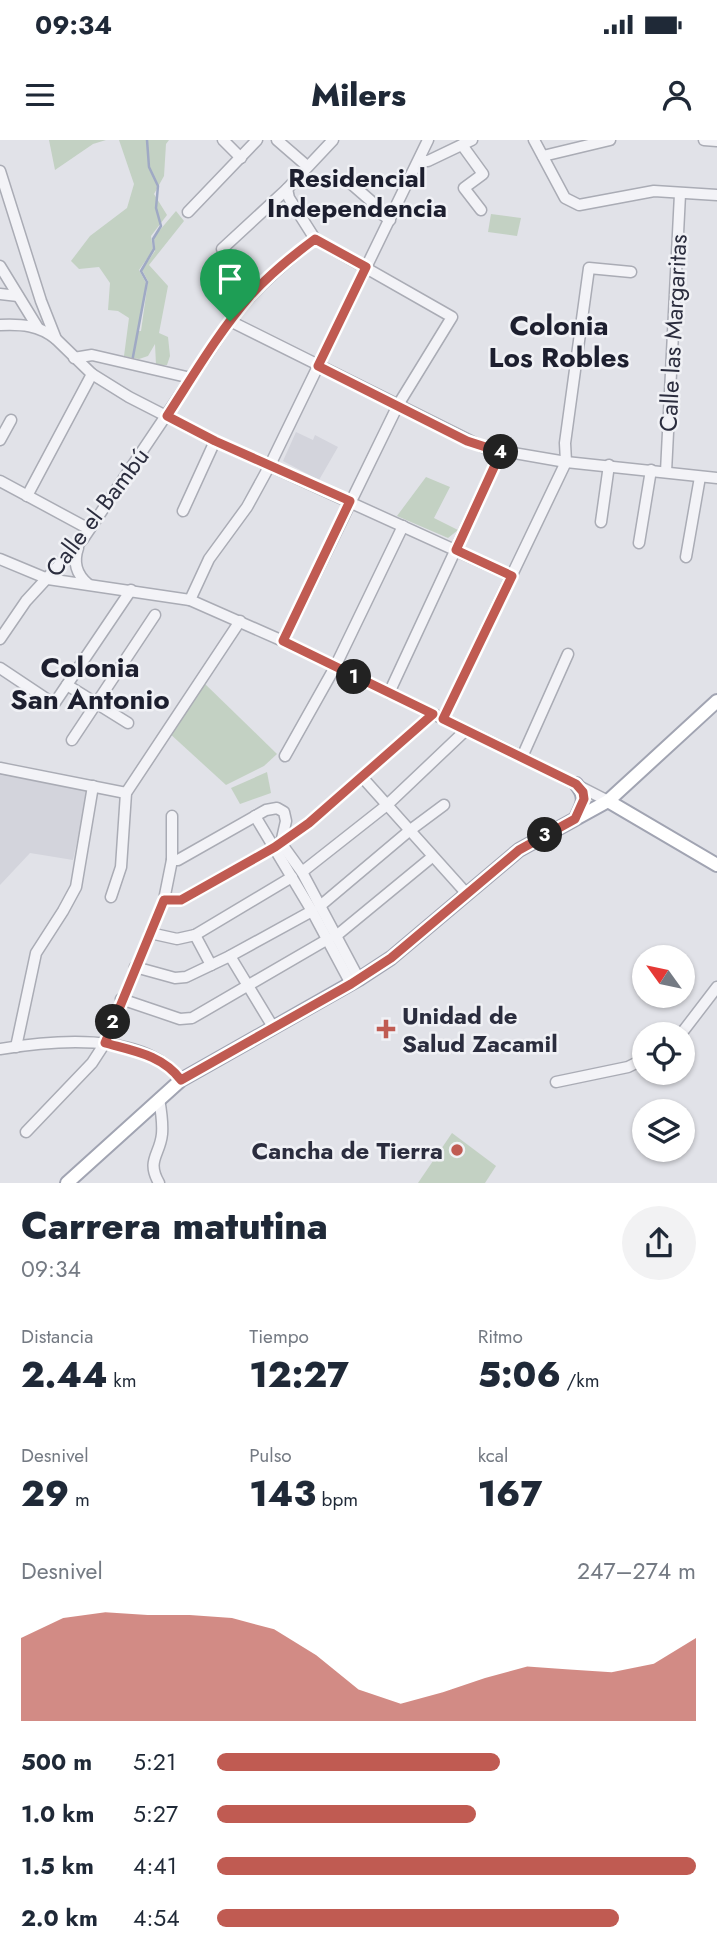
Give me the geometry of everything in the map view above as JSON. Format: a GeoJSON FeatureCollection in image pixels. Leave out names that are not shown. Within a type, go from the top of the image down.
{"type":"FeatureCollection","features":[{"type":"Feature","properties":{"kind":"main road"},"geometry":{"type":"LineString","coordinates":[[68,1183],[181,1080],[355,982],[391,958],[519,850],[608,802],[717,701]]}},
{"type":"Feature","properties":{"kind":"main road"},"geometry":{"type":"LineString","coordinates":[[575,819],[584,799],[583,792],[576,784]]}},
{"type":"Feature","properties":{"kind":"main road"},"geometry":{"type":"LineString","coordinates":[[608,802],[717,865]]}},
{"type":"Feature","properties":{"kind":"street"},"geometry":{"type":"LineString","coordinates":[[223,140],[241,158]]}},
{"type":"Feature","properties":{"kind":"street"},"geometry":{"type":"LineString","coordinates":[[188,212],[257,140]]}},
{"type":"Feature","properties":{"kind":"street"},"geometry":{"type":"LineString","coordinates":[[277,140],[307,166]]}},
{"type":"Feature","properties":{"kind":"street"},"geometry":{"type":"LineString","coordinates":[[222,249],[287,189],[333,140]]}},
{"type":"Feature","properties":{"kind":"street"},"geometry":{"type":"LineString","coordinates":[[190,600],[209,559],[247,507],[270,465],[428,140]]}},
{"type":"Feature","properties":{"kind":"street"},"geometry":{"type":"LineString","coordinates":[[419,162],[428,161],[472,140]]}},
{"type":"Feature","properties":{"kind":"street"},"geometry":{"type":"LineString","coordinates":[[534,140],[565,198],[579,205],[654,191],[717,195]]}},
{"type":"Feature","properties":{"kind":"street"},"geometry":{"type":"LineString","coordinates":[[543,156],[610,140]]}},
{"type":"Feature","properties":{"kind":"street"},"geometry":{"type":"LineString","coordinates":[[704,140],[717,141]]}},
{"type":"Feature","properties":{"kind":"street"},"geometry":{"type":"LineString","coordinates":[[462,145],[483,174],[464,188],[481,210]]}},
{"type":"Feature","properties":{"kind":"street"},"geometry":{"type":"LineString","coordinates":[[0,171],[41,300],[57,339]]}},
{"type":"Feature","properties":{"kind":"street"},"geometry":{"type":"LineString","coordinates":[[348,181],[371,201],[373,208],[390,220]]}},
{"type":"Feature","properties":{"kind":"street"},"geometry":{"type":"LineString","coordinates":[[283,641],[398,405],[452,317],[315,239],[289,198],[287,189]]}},
{"type":"Feature","properties":{"kind":"street","name":"Calle las Margaritas"},"geometry":{"type":"LineString","coordinates":[[666,472],[680,194]]}},
{"type":"Feature","properties":{"kind":"street","name":"Calle el Bambú"},"geometry":{"type":"LineString","coordinates":[[0,639],[26,601],[83,539],[251,294],[315,239]]}},
{"type":"Feature","properties":{"kind":"street"},"geometry":{"type":"LineString","coordinates":[[0,266],[38,328]]}},
{"type":"Feature","properties":{"kind":"street"},"geometry":{"type":"LineString","coordinates":[[443,719],[566,462],[565,443],[589,268],[631,272]]}},
{"type":"Feature","properties":{"kind":"street"},"geometry":{"type":"LineString","coordinates":[[0,294],[18,296]]}},
{"type":"Feature","properties":{"kind":"street"},"geometry":{"type":"LineString","coordinates":[[230,321],[467,441],[501,452],[566,462],[717,478]]}},
{"type":"Feature","properties":{"kind":"street"},"geometry":{"type":"LineString","coordinates":[[0,325],[15,324],[38,328],[57,339],[92,374],[167,416],[215,441],[512,576]]}},
{"type":"Feature","properties":{"kind":"street"},"geometry":{"type":"LineString","coordinates":[[74,358],[92,355],[191,378]]}},
{"type":"Feature","properties":{"kind":"street"},"geometry":{"type":"LineString","coordinates":[[27,496],[92,374]]}},
{"type":"Feature","properties":{"kind":"street"},"geometry":{"type":"LineString","coordinates":[[0,440],[11,420]]}},
{"type":"Feature","properties":{"kind":"street"},"geometry":{"type":"LineString","coordinates":[[183,511],[215,441]]}},
{"type":"Feature","properties":{"kind":"street"},"geometry":{"type":"LineString","coordinates":[[388,693],[501,452]]}},
{"type":"Feature","properties":{"kind":"street"},"geometry":{"type":"LineString","coordinates":[[601,522],[609,465]]}},
{"type":"Feature","properties":{"kind":"street"},"geometry":{"type":"LineString","coordinates":[[639,543],[651,470]]}},
{"type":"Feature","properties":{"kind":"street"},"geometry":{"type":"LineString","coordinates":[[686,557],[700,477]]}},
{"type":"Feature","properties":{"kind":"street"},"geometry":{"type":"LineString","coordinates":[[0,481],[89,529]]}},
{"type":"Feature","properties":{"kind":"street"},"geometry":{"type":"LineString","coordinates":[[285,756],[335,667],[403,526]]}},
{"type":"Feature","properties":{"kind":"street"},"geometry":{"type":"LineString","coordinates":[[83,539],[75,563],[83,580],[88,584]]}},
{"type":"Feature","properties":{"kind":"street"},"geometry":{"type":"LineString","coordinates":[[0,559],[48,579],[190,600],[283,641],[522,757],[608,802]]}},
{"type":"Feature","properties":{"kind":"street"},"geometry":{"type":"LineString","coordinates":[[0,668],[54,704],[131,590]]}},
{"type":"Feature","properties":{"kind":"street"},"geometry":{"type":"LineString","coordinates":[[72,740],[155,615]]}},
{"type":"Feature","properties":{"kind":"street"},"geometry":{"type":"LineString","coordinates":[[111,897],[121,867],[126,793],[240,621]]}},
{"type":"Feature","properties":{"kind":"street"},"geometry":{"type":"LineString","coordinates":[[522,757],[569,654]]}},
{"type":"Feature","properties":{"kind":"street"},"geometry":{"type":"LineString","coordinates":[[67,685],[128,723]]}},
{"type":"Feature","properties":{"kind":"street"},"geometry":{"type":"LineString","coordinates":[[164,900],[181,900],[278,845],[309,823],[433,714]]}},
{"type":"Feature","properties":{"kind":"street"},"geometry":{"type":"LineString","coordinates":[[150,933],[177,939],[195,935],[297,875],[387,805],[466,730]]}},
{"type":"Feature","properties":{"kind":"street"},"geometry":{"type":"LineString","coordinates":[[0,768],[126,793]]}},
{"type":"Feature","properties":{"kind":"street"},"geometry":{"type":"LineString","coordinates":[[362,777],[467,894]]}},
{"type":"Feature","properties":{"kind":"street"},"geometry":{"type":"LineString","coordinates":[[16,1047],[36,953],[76,887],[93,786]]}},
{"type":"Feature","properties":{"kind":"street"},"geometry":{"type":"LineString","coordinates":[[135,967],[175,978],[186,977],[230,956],[316,909],[444,805]]}},
{"type":"Feature","properties":{"kind":"street"},"geometry":{"type":"LineString","coordinates":[[172,860],[178,860],[266,810],[276,808],[284,812],[286,821],[278,845]]}},
{"type":"Feature","properties":{"kind":"street"},"geometry":{"type":"LineString","coordinates":[[26,1132],[92,1063],[105,1043],[164,900],[172,860],[172,816]]}},
{"type":"Feature","properties":{"kind":"street"},"geometry":{"type":"LineString","coordinates":[[256,816],[297,875],[355,982]]}},
{"type":"Feature","properties":{"kind":"street"},"geometry":{"type":"LineString","coordinates":[[121,999],[169,1016],[192,1018],[332,938],[432,857]]}},
{"type":"Feature","properties":{"kind":"street"},"geometry":{"type":"LineString","coordinates":[[195,935],[211,965]]}},
{"type":"Feature","properties":{"kind":"street"},"geometry":{"type":"LineString","coordinates":[[230,956],[273,1027]]}},
{"type":"Feature","properties":{"kind":"street"},"geometry":{"type":"LineString","coordinates":[[690,1022],[717,987]]}},
{"type":"Feature","properties":{"kind":"street"},"geometry":{"type":"LineString","coordinates":[[1,1048],[62,1041],[105,1043],[156,1057],[172,1068],[181,1080]]}},
{"type":"Feature","properties":{"kind":"street"},"geometry":{"type":"LineString","coordinates":[[556,1082],[632,1065]]}},
{"type":"Feature","properties":{"kind":"street"},"geometry":{"type":"LineString","coordinates":[[159,1099],[162,1135],[152,1171],[159,1183]]}},
{"type":"Feature","properties":{"kind":"shaded area"},"geometry":{"type":"Polygon","coordinates":[[[296,432],[313,440],[315,435],[338,447],[319,480],[283,461],[296,432]]]}},
{"type":"Feature","properties":{"kind":"shaded area"},"geometry":{"type":"Polygon","coordinates":[[[0,775],[88,791],[73,860],[30,853],[0,885],[0,775]]]}},
{"type":"Feature","properties":{"kind":"green space"},"geometry":{"type":"Polygon","coordinates":[[[49,140],[106,140],[93,144],[55,170],[49,140]]]}},
{"type":"Feature","properties":{"kind":"green space"},"geometry":{"type":"Polygon","coordinates":[[[119,140],[169,140],[166,144],[164,176],[154,194],[167,215],[151,236],[153,250],[139,270],[146,283],[138,331],[141,331],[148,281],[142,270],[155,251],[154,237],[176,211],[184,221],[149,265],[168,286],[159,333],[168,337],[170,356],[167,365],[156,365],[155,344],[148,356],[139,359],[124,356],[129,318],[118,311],[108,310],[110,283],[99,267],[79,269],[71,261],[90,236],[127,208],[134,184],[119,140]]]}},
{"type":"Feature","properties":{"kind":"green space"},"geometry":{"type":"Polygon","coordinates":[[[491,214],[521,218],[517,236],[488,232],[491,214]]]}},
{"type":"Feature","properties":{"kind":"green space"},"geometry":{"type":"Polygon","coordinates":[[[426,477],[450,487],[434,518],[458,530],[448,538],[397,516],[426,477]]]}},
{"type":"Feature","properties":{"kind":"green space"},"geometry":{"type":"Polygon","coordinates":[[[203,682],[277,754],[264,766],[226,785],[168,732],[203,682]]]}},
{"type":"Feature","properties":{"kind":"green space"},"geometry":{"type":"Polygon","coordinates":[[[267,772],[271,793],[240,804],[231,788],[267,772]]]}},
{"type":"Feature","properties":{"kind":"green space","name":"Cancha de Tierra"},"geometry":{"type":"Polygon","coordinates":[[[452,1133],[496,1166],[485,1183],[418,1183],[452,1133]]]}},
{"type":"Feature","properties":{"kind":"waterway"},"geometry":{"type":"LineString","coordinates":[[132,362],[147,282],[141,271],[154,249],[153,239],[161,226],[156,208],[158,186],[149,167],[147,140]]}},
{"type":"Feature","properties":{"kind":"place","name":"Unidad de Salud Zacamil"},"geometry":{"type":"Point","coordinates":[386,1029]}},
{"type":"Feature","properties":{"kind":"place","name":"Cancha de Tierra"},"geometry":{"type":"Point","coordinates":[457,1150]}},
{"type":"Feature","properties":{"kind":"district","name":"Residencial Independencia"},"geometry":{"type":"Point","coordinates":[357,193]}},
{"type":"Feature","properties":{"kind":"district","name":"Colonia Los Robles"},"geometry":{"type":"Point","coordinates":[559,341]}},
{"type":"Feature","properties":{"kind":"district","name":"Colonia San Antonio"},"geometry":{"type":"Point","coordinates":[90,683]}},
{"type":"Feature","properties":{"kind":"route"},"geometry":{"type":"LineString","coordinates":[[315,239],[366,267],[318,366],[467,441],[501,452],[456,550],[512,576],[443,719],[576,784],[583,792],[584,799],[575,819],[519,850],[391,958],[351,984],[181,1080],[172,1068],[156,1057],[105,1043],[164,900],[181,900],[275,847],[309,823],[433,714],[283,641],[350,501],[215,441],[167,416],[230,321],[251,294],[315,239]]}}]}
